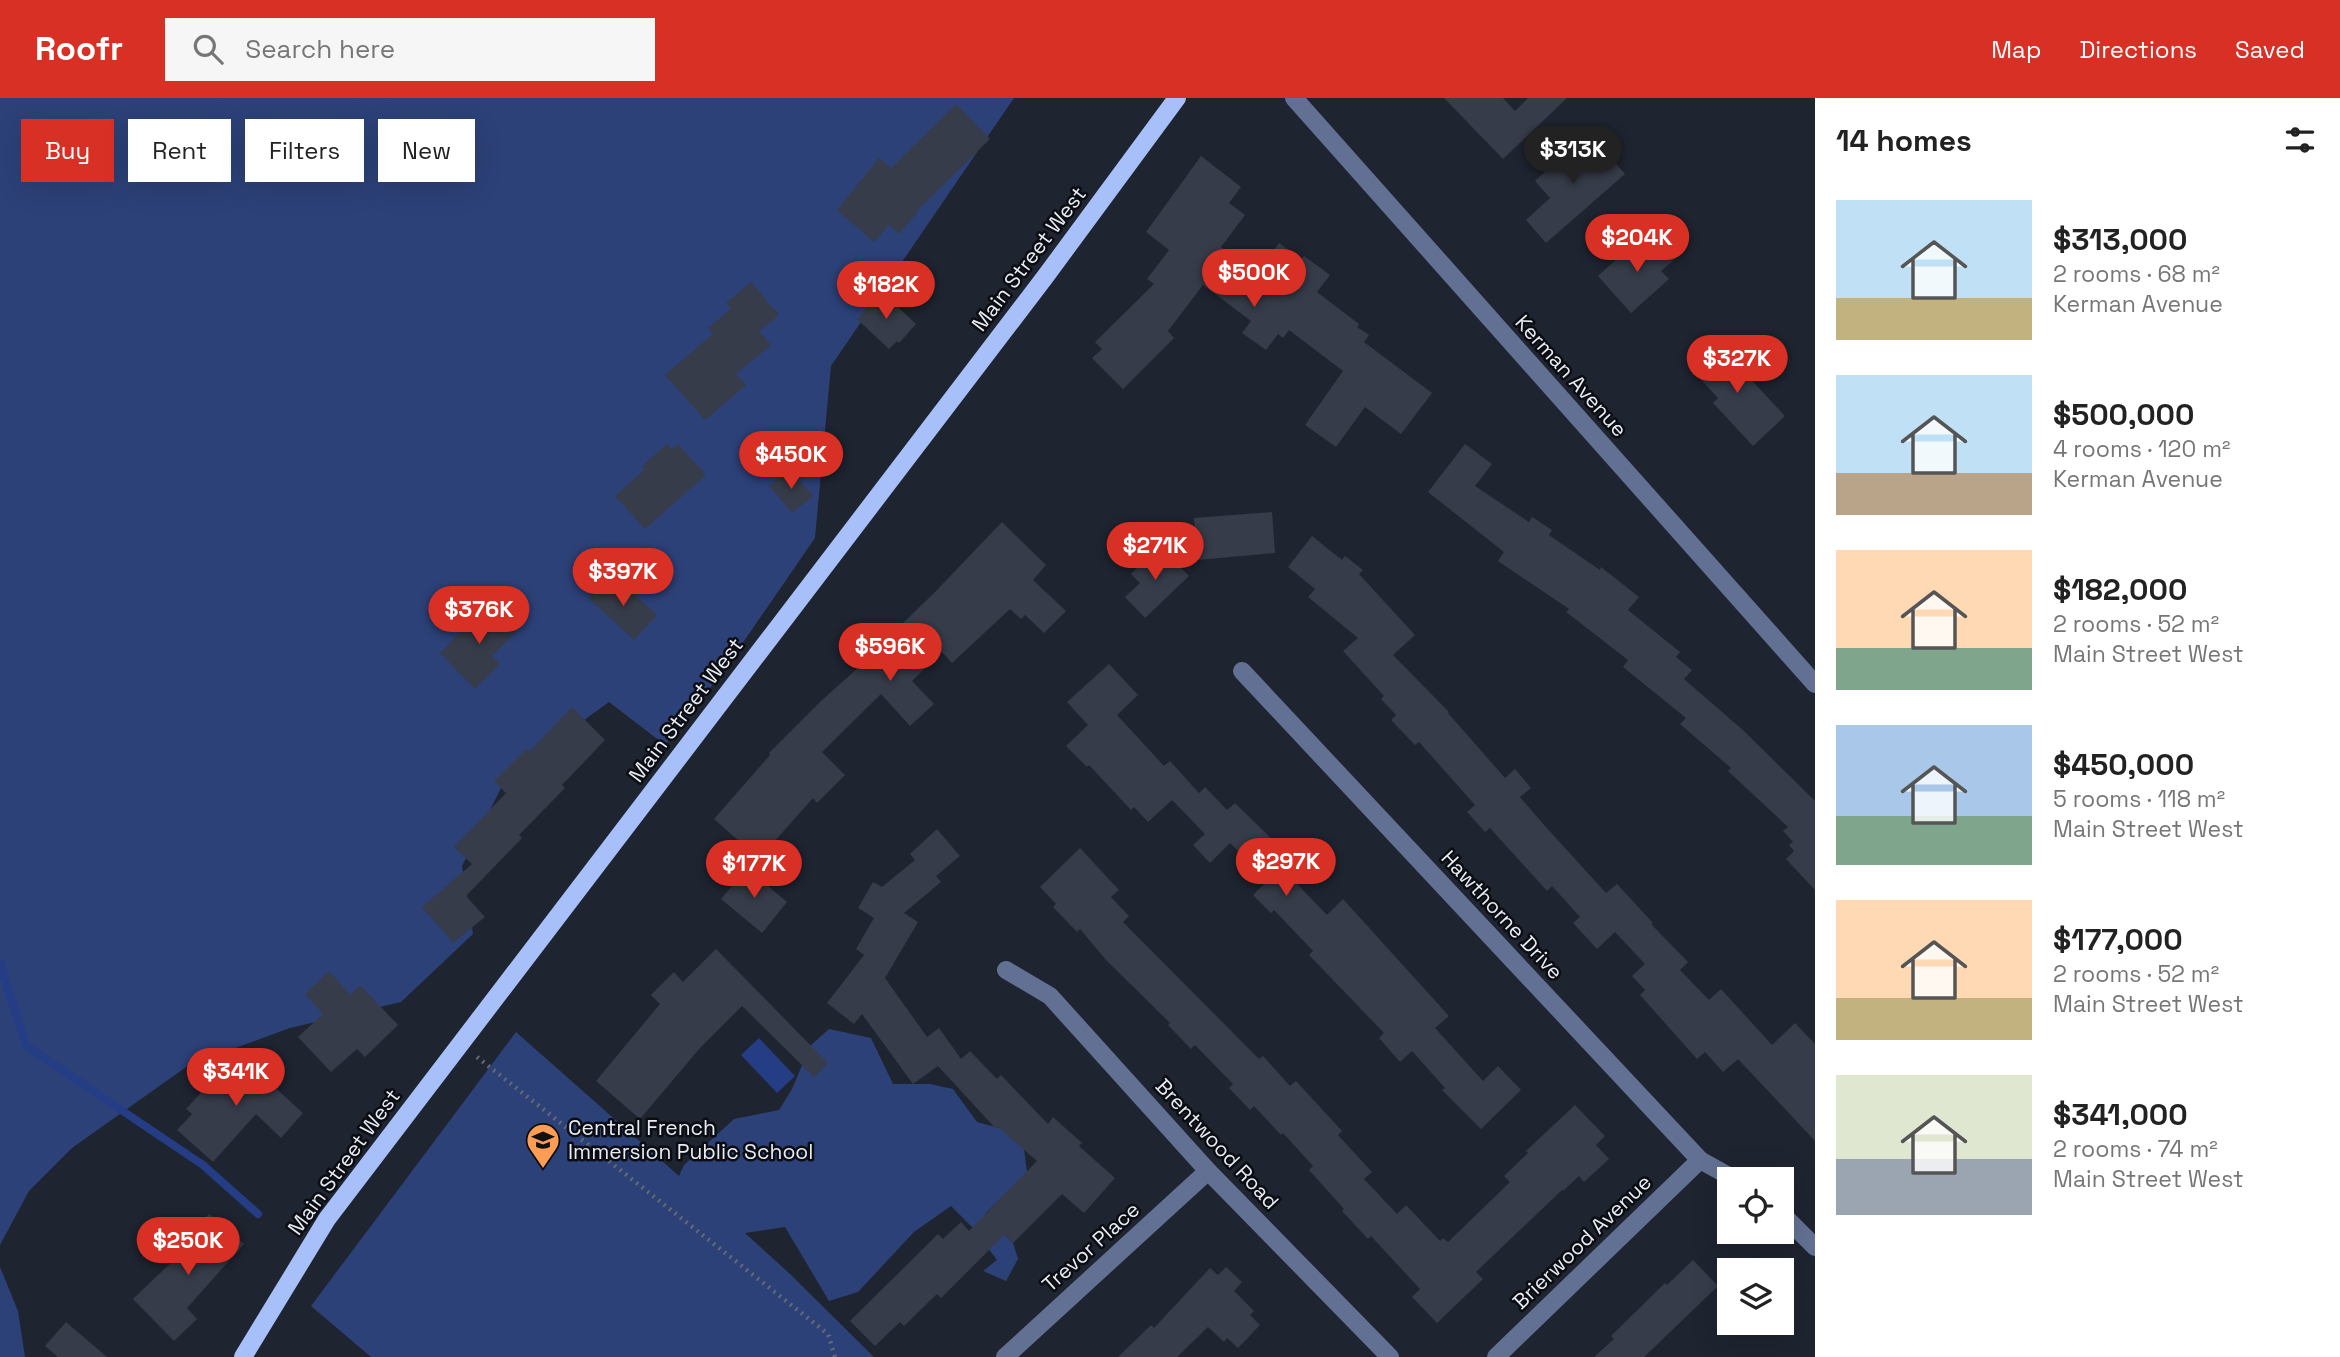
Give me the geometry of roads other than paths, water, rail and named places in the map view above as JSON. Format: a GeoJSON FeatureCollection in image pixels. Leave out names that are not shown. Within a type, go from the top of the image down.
{"type":"FeatureCollection","features":[{"type":"Feature","properties":{"kind":"main road","name":"Main Street West"},"geometry":{"type":"LineString","coordinates":[[243,1357],[327,1219],[1045,277],[1177,98]]}},
{"type":"Feature","properties":{"kind":"street","name":"Kerman Avenue"},"geometry":{"type":"LineString","coordinates":[[1294,98],[1815,684]]}},
{"type":"Feature","properties":{"kind":"street","name":"Hawthorne Drive"},"geometry":{"type":"LineString","coordinates":[[1242,671],[1700,1160],[1717,1169]]}},
{"type":"Feature","properties":{"kind":"street","name":"Brentwood Road"},"geometry":{"type":"LineString","coordinates":[[1006,970],[1050,996],[1208,1171],[1390,1357]]}},
{"type":"Feature","properties":{"kind":"street","name":"Brierwood Avenue"},"geometry":{"type":"LineString","coordinates":[[1496,1357],[1700,1160]]}},
{"type":"Feature","properties":{"kind":"street","name":"Trevor Place"},"geometry":{"type":"LineString","coordinates":[[1005,1357],[1208,1171]]}},
{"type":"Feature","properties":{"kind":"street"},"geometry":{"type":"LineString","coordinates":[[1794,1226],[1815,1247]]}},
{"type":"Feature","properties":{"kind":"waterway"},"geometry":{"type":"LineString","coordinates":[[0,963],[26,1046],[203,1165],[258,1214]]}},
{"type":"Feature","properties":{"kind":"place","name":"Central French Immersion Public School"},"geometry":{"type":"Point","coordinates":[543,1170]}}]}
